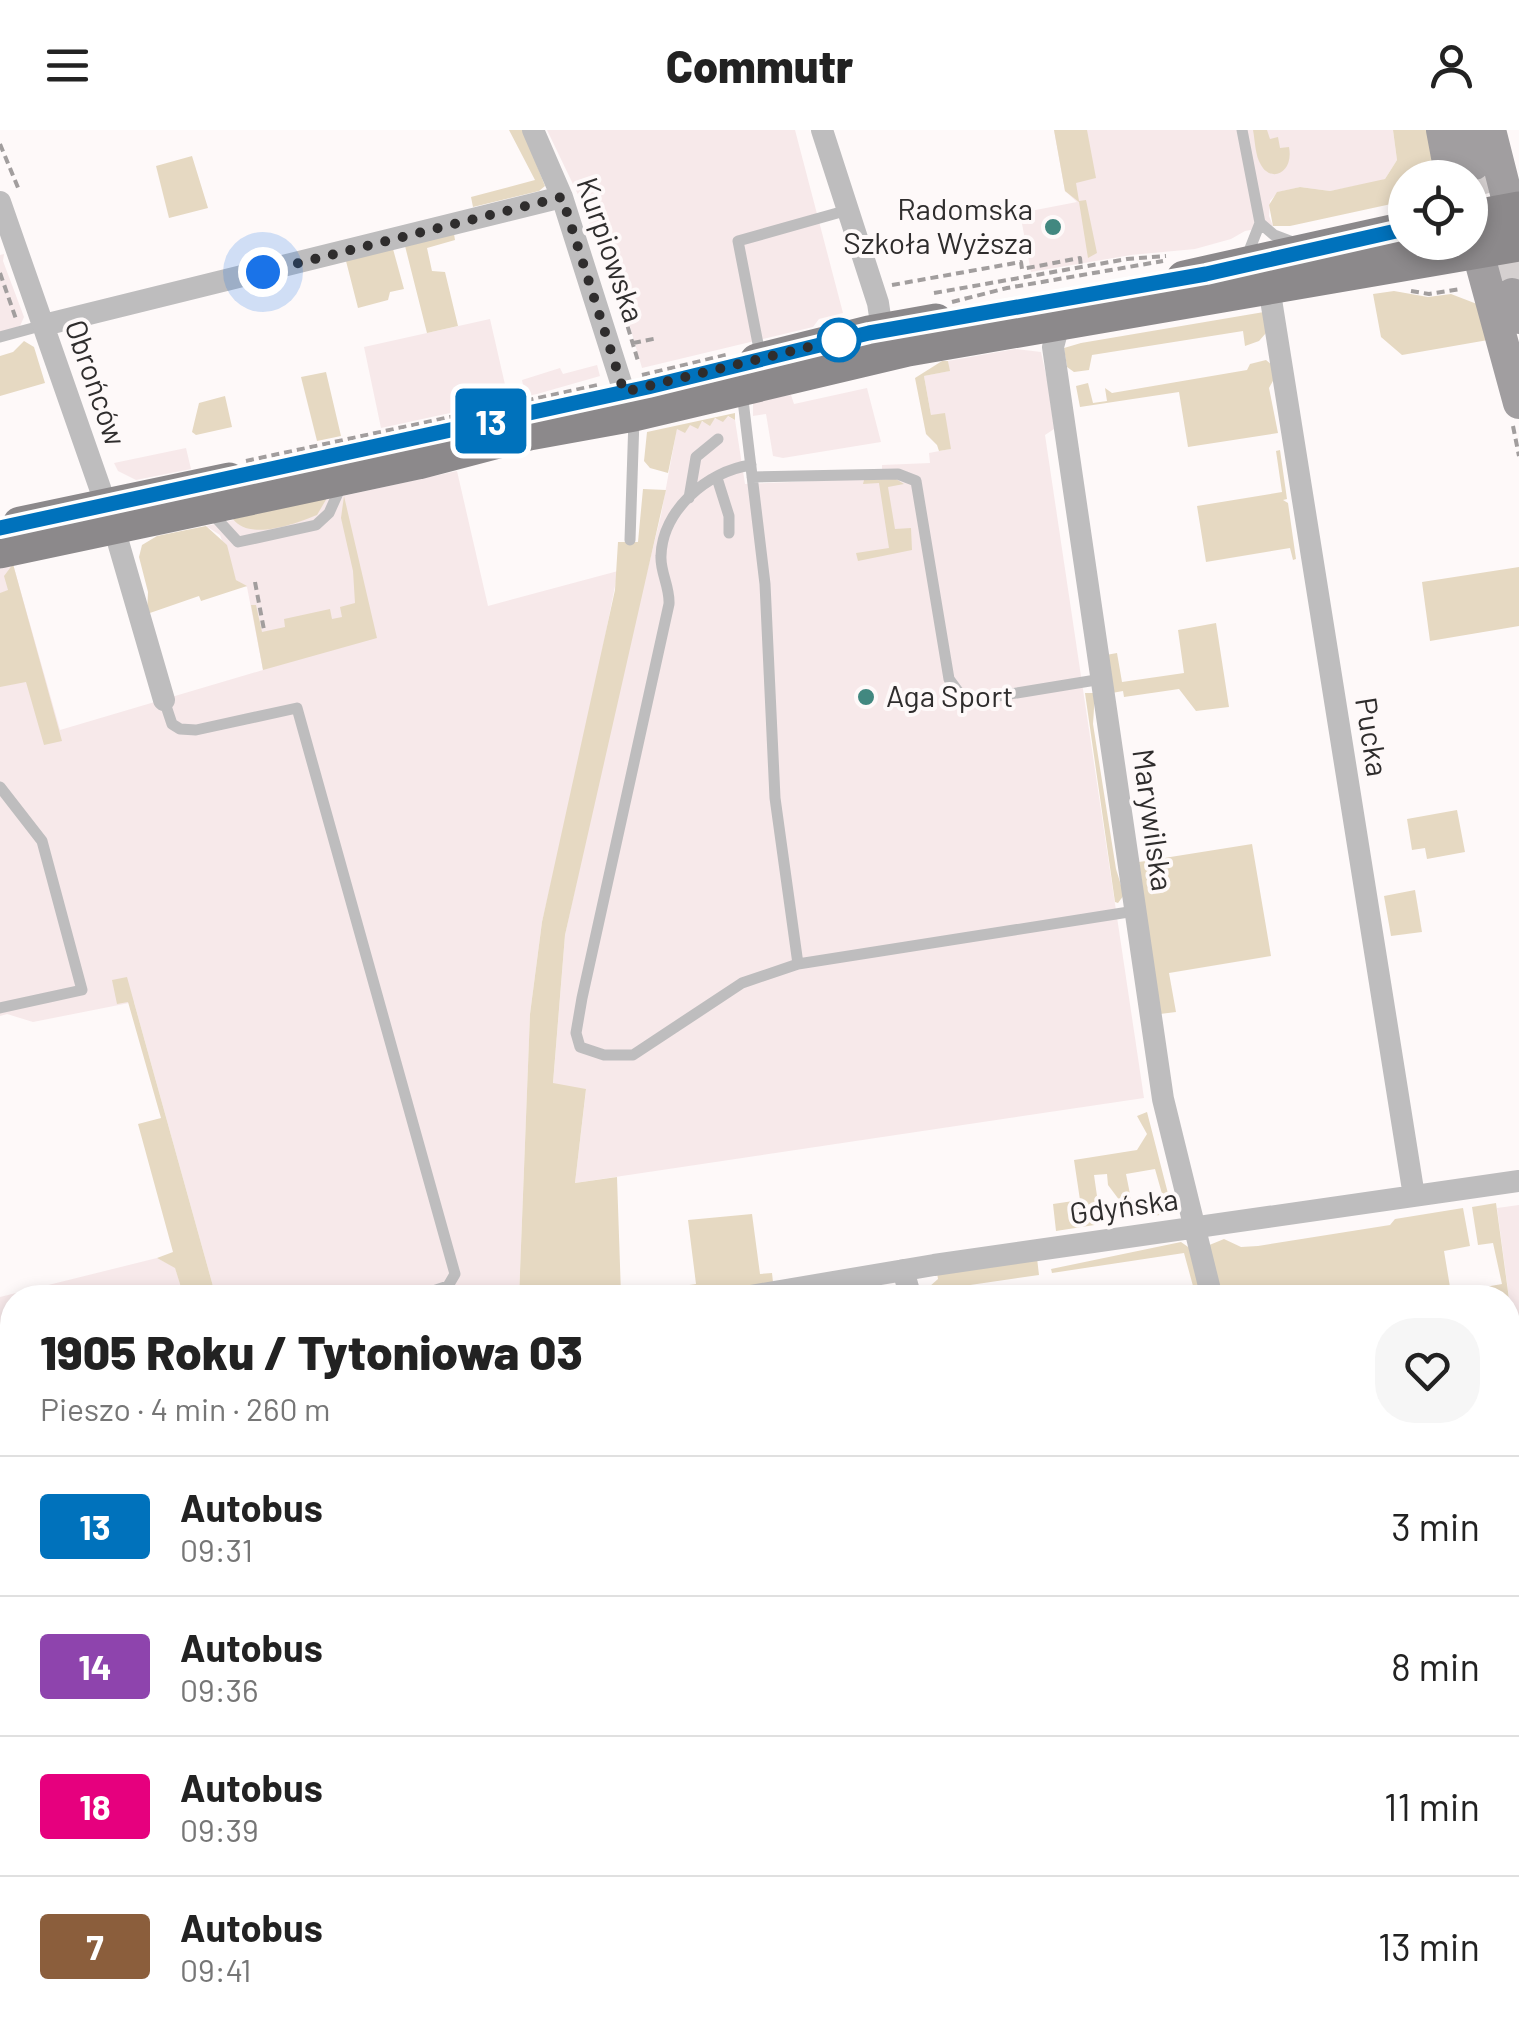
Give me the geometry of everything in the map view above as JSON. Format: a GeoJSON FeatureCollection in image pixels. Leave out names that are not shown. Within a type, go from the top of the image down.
{"type":"FeatureCollection","features":[{"type":"Feature","properties":{"kind":"main road"},"geometry":{"type":"LineString","coordinates":[[1442,130],[1458,160]]}},
{"type":"Feature","properties":{"kind":"main road"},"geometry":{"type":"LineString","coordinates":[[1464,160],[1466,130]]}},
{"type":"Feature","properties":{"kind":"main road"},"geometry":{"type":"LineString","coordinates":[[1490,130],[1496,242],[1519,403]]}},
{"type":"Feature","properties":{"kind":"main road"},"geometry":{"type":"LineString","coordinates":[[0,551],[263,473],[626,395],[766,354],[1235,267],[1388,233]]}},
{"type":"Feature","properties":{"kind":"main road"},"geometry":{"type":"LineString","coordinates":[[0,528],[194,512],[529,434],[626,395],[742,389],[860,361],[1049,332],[1496,242]]}},
{"type":"Feature","properties":{"kind":"street","name":"Kurpiowska"},"geometry":{"type":"LineString","coordinates":[[532,130],[562,197],[626,395]]}},
{"type":"Feature","properties":{"kind":"street"},"geometry":{"type":"LineString","coordinates":[[822,130],[878,302],[882,330],[876,346],[860,361]]}},
{"type":"Feature","properties":{"kind":"street"},"geometry":{"type":"LineString","coordinates":[[44,326],[562,197]]}},
{"type":"Feature","properties":{"kind":"street","name":"Obrońców"},"geometry":{"type":"LineString","coordinates":[[0,202],[110,516],[164,700]]}},
{"type":"Feature","properties":{"kind":"street","name":"Pucka"},"geometry":{"type":"LineString","coordinates":[[1269,286],[1414,1196]]}},
{"type":"Feature","properties":{"kind":"street","name":"Marywilska"},"geometry":{"type":"LineString","coordinates":[[1049,332],[1163,1098],[1209,1285]]}},
{"type":"Feature","properties":{"kind":"street","name":"Gdyńska"},"geometry":{"type":"LineString","coordinates":[[815,1285],[1519,1181]]}},
{"type":"Feature","properties":{"kind":"street"},"geometry":{"type":"LineString","coordinates":[[903,1270],[907,1285]]}},
{"type":"Feature","properties":{"kind":"lane"},"geometry":{"type":"LineString","coordinates":[[1235,267],[1250,252],[1260,223],[1242,130]]}},
{"type":"Feature","properties":{"kind":"lane"},"geometry":{"type":"LineString","coordinates":[[798,964],[776,798],[765,584],[742,389],[748,373],[766,354],[738,241],[848,210]]}},
{"type":"Feature","properties":{"kind":"lane"},"geometry":{"type":"LineString","coordinates":[[1260,223],[1284,240],[1316,248]]}},
{"type":"Feature","properties":{"kind":"lane"},"geometry":{"type":"LineString","coordinates":[[0,337],[44,326]]}},
{"type":"Feature","properties":{"kind":"lane","name":"Kurpiowska"},"geometry":{"type":"LineString","coordinates":[[626,395],[630,540]]}},
{"type":"Feature","properties":{"kind":"lane"},"geometry":{"type":"LineString","coordinates":[[688,498],[696,458],[718,438]]}},
{"type":"Feature","properties":{"kind":"lane"},"geometry":{"type":"LineString","coordinates":[[1102,679],[980,699],[960,694],[949,678],[916,481],[898,474],[751,471],[737,467],[688,498],[668,523],[661,552],[669,604],[582,998],[577,1043],[589,1052],[633,1055],[742,982],[798,964],[1135,911]]}},
{"type":"Feature","properties":{"kind":"lane"},"geometry":{"type":"LineString","coordinates":[[717,478],[729,516],[729,533]]}},
{"type":"Feature","properties":{"kind":"lane"},"geometry":{"type":"LineString","coordinates":[[164,700],[172,724],[190,731],[297,708],[456,1274],[449,1285]]}},
{"type":"Feature","properties":{"kind":"lane"},"geometry":{"type":"LineString","coordinates":[[0,787],[42,841],[82,990],[0,1008]]}},
{"type":"Feature","properties":{"kind":"path"},"geometry":{"type":"LineString","coordinates":[[1410,290],[1432,294],[1496,242]]}},
{"type":"Feature","properties":{"kind":"path"},"geometry":{"type":"LineString","coordinates":[[887,286],[1020,262],[1022,269],[1080,258],[1081,267]]}},
{"type":"Feature","properties":{"kind":"path"},"geometry":{"type":"LineString","coordinates":[[930,294],[1140,259]]}},
{"type":"Feature","properties":{"kind":"path"},"geometry":{"type":"LineString","coordinates":[[939,304],[1007,288],[1179,259]]}},
{"type":"Feature","properties":{"kind":"path"},"geometry":{"type":"LineString","coordinates":[[633,343],[658,338]]}},
{"type":"Feature","properties":{"kind":"path"},"geometry":{"type":"LineString","coordinates":[[242,462],[626,395],[766,354]]}},
{"type":"Feature","properties":{"kind":"path"},"geometry":{"type":"LineString","coordinates":[[255,582],[264,630]]}},
{"type":"Feature","properties":{"kind":"shaded area"},"geometry":{"type":"Polygon","coordinates":[[[509,130],[523,130],[545,186],[539,191],[473,207],[471,197],[535,180],[509,130]]]}},
{"type":"Feature","properties":{"kind":"shaded area"},"geometry":{"type":"Polygon","coordinates":[[[547,130],[795,130],[843,313],[819,319],[813,327],[642,368],[610,258],[602,260],[583,205],[547,130]]]}},
{"type":"Feature","properties":{"kind":"shaded area"},"geometry":{"type":"Polygon","coordinates":[[[1054,130],[1393,130],[1397,160],[1388,160],[1385,179],[1330,191],[1300,187],[1278,192],[1270,201],[1273,226],[1245,231],[1195,249],[1031,272],[1020,213],[1077,202],[1065,191],[1054,130]]]}},
{"type":"Feature","properties":{"kind":"shaded area"},"geometry":{"type":"Polygon","coordinates":[[[1054,130],[1087,130],[1096,178],[1076,183],[1079,201],[1086,200],[1097,253],[1088,258],[1079,202],[1065,191],[1054,130]]]}},
{"type":"Feature","properties":{"kind":"shaded area"},"geometry":{"type":"Polygon","coordinates":[[[1253,130],[1267,130],[1270,139],[1278,137],[1280,148],[1289,147],[1288,163],[1281,172],[1270,173],[1261,165],[1253,130]]]}},
{"type":"Feature","properties":{"kind":"shaded area"},"geometry":{"type":"Polygon","coordinates":[[[1393,130],[1430,130],[1435,160],[1397,160],[1393,130]]]}},
{"type":"Feature","properties":{"kind":"shaded area"},"geometry":{"type":"Polygon","coordinates":[[[192,156],[208,208],[169,218],[156,166],[192,156]]]}},
{"type":"Feature","properties":{"kind":"shaded area"},"geometry":{"type":"Polygon","coordinates":[[[1388,174],[1388,205],[1290,226],[1273,226],[1269,205],[1277,192],[1300,187],[1330,191],[1385,179],[1388,174]]]}},
{"type":"Feature","properties":{"kind":"shaded area"},"geometry":{"type":"Polygon","coordinates":[[[454,234],[455,240],[427,248],[432,271],[445,272],[458,326],[427,333],[405,246],[454,234]]]}},
{"type":"Feature","properties":{"kind":"shaded area"},"geometry":{"type":"Polygon","coordinates":[[[393,249],[404,289],[390,292],[388,300],[358,308],[346,261],[393,249]]]}},
{"type":"Feature","properties":{"kind":"shaded area"},"geometry":{"type":"Polygon","coordinates":[[[4,254],[3,261],[24,317],[20,326],[0,333],[0,255],[4,254]]]}},
{"type":"Feature","properties":{"kind":"shaded area"},"geometry":{"type":"Polygon","coordinates":[[[1394,291],[1428,297],[1451,294],[1477,304],[1488,340],[1402,355],[1381,337],[1373,294],[1394,291]]]}},
{"type":"Feature","properties":{"kind":"shaded area"},"geometry":{"type":"Polygon","coordinates":[[[1264,312],[1266,333],[1259,341],[1245,346],[1243,331],[1092,355],[1089,370],[1074,372],[1067,367],[1064,348],[1081,343],[1264,312]]]}},
{"type":"Feature","properties":{"kind":"shaded area"},"geometry":{"type":"Polygon","coordinates":[[[490,319],[506,389],[560,368],[563,374],[597,365],[600,376],[381,428],[364,347],[490,319]]]}},
{"type":"Feature","properties":{"kind":"shaded area"},"geometry":{"type":"Polygon","coordinates":[[[24,341],[34,347],[45,383],[0,396],[0,356],[13,352],[24,341]]]}},
{"type":"Feature","properties":{"kind":"shaded area"},"geometry":{"type":"Polygon","coordinates":[[[1015,349],[1041,352],[1048,384],[1054,429],[1045,435],[1144,1098],[575,1183],[586,1090],[553,1084],[565,935],[661,515],[677,428],[727,416],[735,420],[745,484],[882,478],[882,465],[930,463],[929,453],[950,449],[931,415],[924,376],[949,371],[948,361],[1015,349]]]}},
{"type":"Feature","properties":{"kind":"shaded area"},"geometry":{"type":"Polygon","coordinates":[[[1266,360],[1272,365],[1274,379],[1269,388],[1278,433],[1188,447],[1179,392],[1080,407],[1076,386],[1088,383],[1093,403],[1107,401],[1105,388],[1112,393],[1247,370],[1250,364],[1266,360]]]}},
{"type":"Feature","properties":{"kind":"shaded area"},"geometry":{"type":"Polygon","coordinates":[[[948,361],[950,371],[924,376],[931,415],[945,413],[951,449],[939,451],[926,434],[915,378],[948,361]]]}},
{"type":"Feature","properties":{"kind":"shaded area"},"geometry":{"type":"Polygon","coordinates":[[[326,372],[341,436],[317,441],[301,377],[326,372]]]}},
{"type":"Feature","properties":{"kind":"shaded area"},"geometry":{"type":"Polygon","coordinates":[[[867,388],[881,442],[783,458],[773,456],[766,414],[753,416],[753,401],[791,395],[794,404],[867,388]]]}},
{"type":"Feature","properties":{"kind":"shaded area"},"geometry":{"type":"Polygon","coordinates":[[[225,396],[232,427],[196,435],[192,432],[199,403],[225,396]]]}},
{"type":"Feature","properties":{"kind":"shaded area"},"geometry":{"type":"Polygon","coordinates":[[[735,413],[735,420],[728,416],[723,422],[715,418],[710,426],[702,421],[698,429],[690,425],[685,433],[677,429],[668,473],[650,468],[644,461],[647,432],[735,413]]]}},
{"type":"Feature","properties":{"kind":"shaded area"},"geometry":{"type":"Polygon","coordinates":[[[186,448],[191,469],[136,480],[118,471],[114,463],[186,448]]]}},
{"type":"Feature","properties":{"kind":"shaded area"},"geometry":{"type":"Polygon","coordinates":[[[1280,450],[1287,499],[1283,500],[1288,503],[1296,559],[1293,560],[1290,548],[1206,562],[1197,506],[1282,492],[1276,451],[1280,450]]]}},
{"type":"Feature","properties":{"kind":"shaded area"},"geometry":{"type":"Polygon","coordinates":[[[457,471],[488,606],[618,571],[585,738],[542,922],[530,1014],[519,1285],[213,1285],[134,1002],[33,1022],[7,1014],[0,1016],[0,569],[13,564],[60,730],[263,670],[247,587],[236,580],[220,535],[206,526],[457,471]]]}},
{"type":"Feature","properties":{"kind":"shaded area"},"geometry":{"type":"Polygon","coordinates":[[[896,479],[904,484],[888,487],[895,529],[911,528],[912,550],[858,561],[856,553],[889,548],[879,483],[863,484],[864,480],[896,479]]]}},
{"type":"Feature","properties":{"kind":"shaded area"},"geometry":{"type":"Polygon","coordinates":[[[643,489],[666,490],[565,935],[553,1083],[586,1089],[575,1183],[617,1177],[621,1285],[520,1285],[530,1014],[542,922],[615,590],[618,542],[638,542],[643,489]]]}},
{"type":"Feature","properties":{"kind":"shaded area"},"geometry":{"type":"Polygon","coordinates":[[[344,496],[377,638],[263,670],[251,605],[256,605],[262,632],[285,627],[284,619],[330,609],[332,619],[342,617],[340,607],[355,603],[353,571],[341,518],[344,496]]]}},
{"type":"Feature","properties":{"kind":"shaded area"},"geometry":{"type":"Polygon","coordinates":[[[327,498],[317,515],[285,526],[250,529],[233,519],[327,498]]]}},
{"type":"Feature","properties":{"kind":"shaded area"},"geometry":{"type":"Polygon","coordinates":[[[206,526],[227,545],[236,580],[247,586],[201,601],[199,596],[147,614],[148,592],[139,557],[142,545],[157,536],[206,526]]]}},
{"type":"Feature","properties":{"kind":"shaded area"},"geometry":{"type":"Polygon","coordinates":[[[13,564],[62,741],[44,745],[26,682],[0,687],[0,593],[8,590],[4,576],[13,564]]]}},
{"type":"Feature","properties":{"kind":"shaded area"},"geometry":{"type":"Polygon","coordinates":[[[1519,567],[1519,626],[1430,641],[1422,582],[1519,567]]]}},
{"type":"Feature","properties":{"kind":"shaded area"},"geometry":{"type":"Polygon","coordinates":[[[1216,623],[1229,707],[1196,711],[1179,689],[1124,697],[1123,691],[1112,693],[1106,655],[1117,653],[1122,682],[1184,673],[1178,630],[1216,623]]]}},
{"type":"Feature","properties":{"kind":"shaded area"},"geometry":{"type":"Polygon","coordinates":[[[1085,693],[1095,693],[1093,724],[1116,869],[1124,895],[1118,903],[1115,902],[1085,693]]]}},
{"type":"Feature","properties":{"kind":"shaded area"},"geometry":{"type":"Polygon","coordinates":[[[1457,810],[1465,852],[1427,859],[1425,848],[1412,850],[1407,819],[1457,810]]]}},
{"type":"Feature","properties":{"kind":"shaded area"},"geometry":{"type":"Polygon","coordinates":[[[1252,844],[1271,956],[1169,973],[1176,1012],[1160,1014],[1139,862],[1252,844]]]}},
{"type":"Feature","properties":{"kind":"shaded area"},"geometry":{"type":"Polygon","coordinates":[[[1415,890],[1422,932],[1391,936],[1384,896],[1415,890]]]}},
{"type":"Feature","properties":{"kind":"shaded area"},"geometry":{"type":"Polygon","coordinates":[[[127,977],[213,1285],[180,1285],[175,1268],[157,1258],[173,1252],[138,1124],[161,1118],[128,1002],[117,1004],[112,980],[127,977]]]}},
{"type":"Feature","properties":{"kind":"shaded area"},"geometry":{"type":"Polygon","coordinates":[[[1147,1112],[1173,1213],[1153,1216],[1153,1211],[1166,1208],[1155,1169],[1126,1174],[1131,1199],[1120,1201],[1108,1185],[1107,1174],[1094,1175],[1101,1224],[1056,1231],[1053,1204],[1080,1200],[1074,1160],[1137,1150],[1147,1134],[1137,1116],[1147,1112]]]}},
{"type":"Feature","properties":{"kind":"shaded area"},"geometry":{"type":"Polygon","coordinates":[[[1496,1203],[1507,1285],[1496,1285],[1502,1284],[1493,1243],[1478,1245],[1472,1207],[1496,1203]]]}},
{"type":"Feature","properties":{"kind":"shaded area"},"geometry":{"type":"Polygon","coordinates":[[[1519,1205],[1519,1285],[1507,1285],[1497,1208],[1519,1205]]]}},
{"type":"Feature","properties":{"kind":"shaded area"},"geometry":{"type":"Polygon","coordinates":[[[1463,1208],[1470,1246],[1444,1251],[1450,1285],[1217,1285],[1207,1246],[1224,1239],[1241,1247],[1258,1246],[1390,1225],[1395,1219],[1463,1208]]]}},
{"type":"Feature","properties":{"kind":"shaded area"},"geometry":{"type":"Polygon","coordinates":[[[752,1214],[760,1274],[772,1273],[773,1282],[689,1285],[696,1284],[688,1220],[752,1214]]]}},
{"type":"Feature","properties":{"kind":"shaded area"},"geometry":{"type":"Polygon","coordinates":[[[1181,1242],[1191,1249],[1201,1285],[1193,1285],[1184,1253],[1052,1273],[1051,1269],[1181,1242]]]}},
{"type":"Feature","properties":{"kind":"shaded area"},"geometry":{"type":"Polygon","coordinates":[[[157,1258],[175,1267],[180,1285],[48,1285],[157,1258]]]}},
{"type":"Feature","properties":{"kind":"shaded area"},"geometry":{"type":"Polygon","coordinates":[[[1037,1258],[1039,1275],[970,1285],[931,1285],[938,1279],[937,1273],[1037,1258]]]}},
{"type":"Feature","properties":{"kind":"tunnel"},"geometry":{"type":"LineString","coordinates":[[1488,212],[1512,294]]}},
{"type":"Feature","properties":{"kind":"bus line","name":"13"},"geometry":{"type":"LineString","coordinates":[[0,528],[648,387],[869,333],[1206,274],[1388,233]]}},
{"type":"Feature","properties":{"kind":"place","name":"Radomska Szkoła Wyższa"},"geometry":{"type":"Point","coordinates":[1053,227]}},
{"type":"Feature","properties":{"kind":"place","name":"Aga Sport"},"geometry":{"type":"Point","coordinates":[866,697]}},
{"type":"Feature","properties":{"kind":"route"},"geometry":{"type":"LineString","coordinates":[[263,272],[562,197],[624,392],[846,338],[839,340]]}}]}
